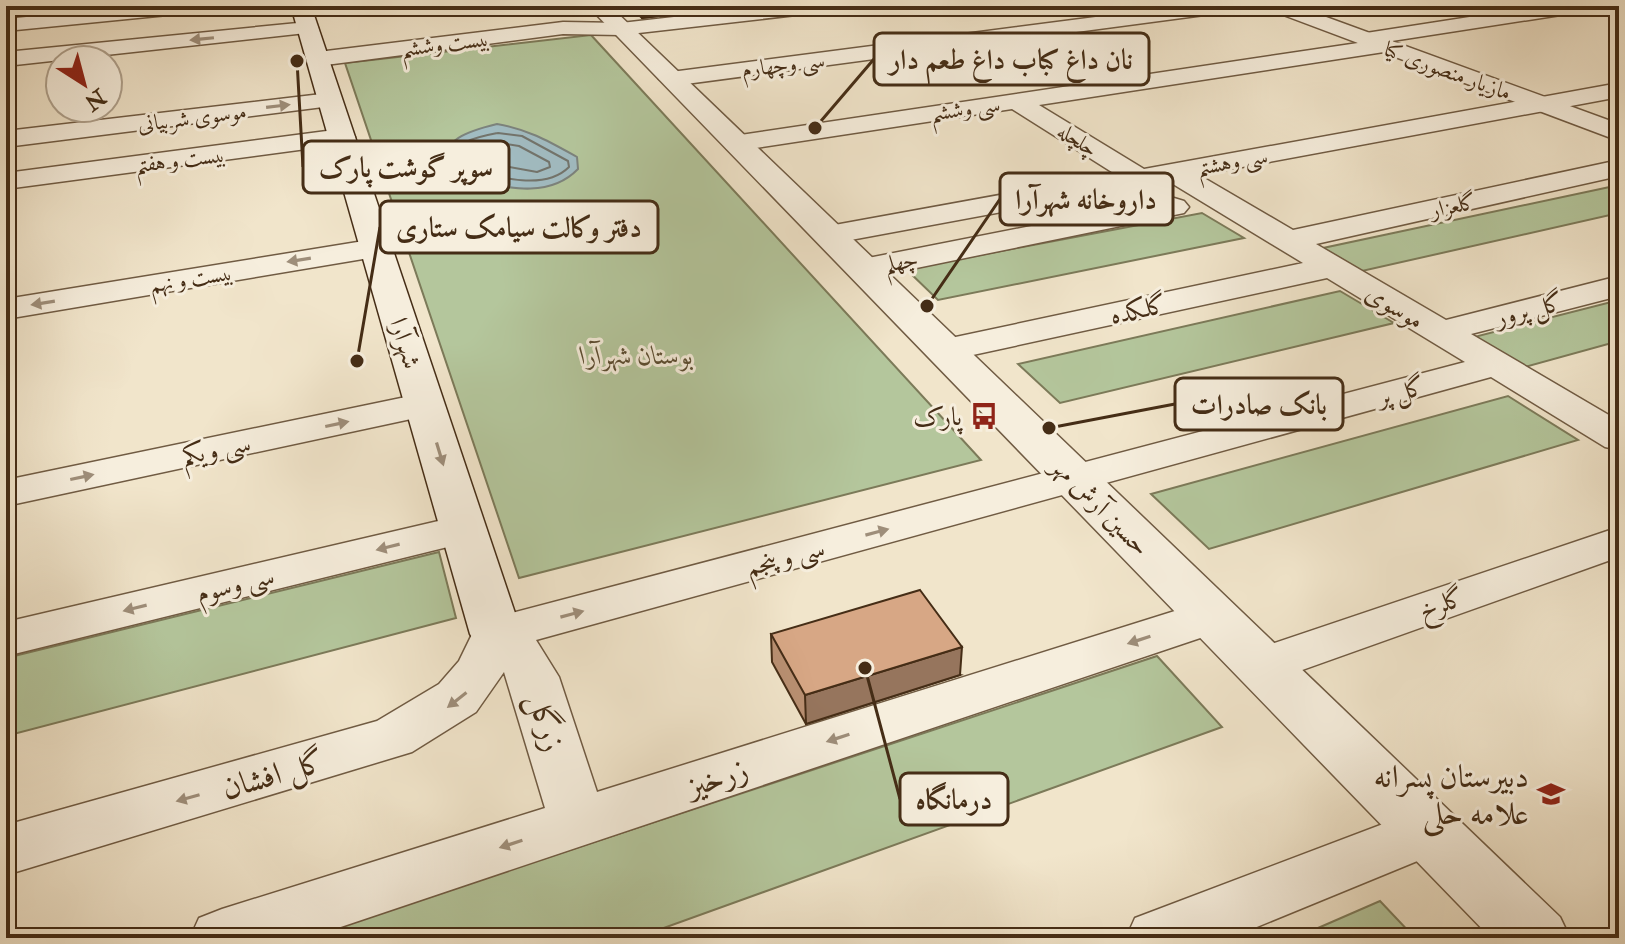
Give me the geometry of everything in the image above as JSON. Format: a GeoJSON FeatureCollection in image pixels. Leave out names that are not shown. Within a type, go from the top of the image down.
{"type":"FeatureCollection","features":[{"type":"Feature","properties":{"kind":"street"},"geometry":{"type":"LineString","coordinates":[[6,25],[198,6]]}},
{"type":"Feature","properties":{"kind":"street","name":"بیست وششم"},"geometry":{"type":"LineString","coordinates":[[6,59],[309,31],[563,28],[610,18],[822,6]]}},
{"type":"Feature","properties":{"kind":"street","name":"سی وچهارم"},"geometry":{"type":"LineString","coordinates":[[671,79],[1227,6]]}},
{"type":"Feature","properties":{"kind":"street","name":"مازیار منصوری کیا"},"geometry":{"type":"LineString","coordinates":[[1280,6],[1619,133]]}},
{"type":"Feature","properties":{"kind":"street","name":"سی وششم"},"geometry":{"type":"LineString","coordinates":[[736,143],[1375,43],[1580,6]]}},
{"type":"Feature","properties":{"kind":"street","name":"حسین آرش مهر"},"geometry":{"type":"LineString","coordinates":[[610,18],[1536,938]]}},
{"type":"Feature","properties":{"kind":"street","name":"شهرآرا"},"geometry":{"type":"LineString","coordinates":[[309,31],[496,634]]}},
{"type":"Feature","properties":{"kind":"street","name":"سی وهشتم"},"geometry":{"type":"LineString","coordinates":[[829,235],[1619,90]]}},
{"type":"Feature","properties":{"kind":"street","name":"موسوی شربیانی"},"geometry":{"type":"LineString","coordinates":[[6,139],[330,100]]}},
{"type":"Feature","properties":{"kind":"street","name":"چلچله"},"geometry":{"type":"LineString","coordinates":[[1016,101],[1157,175]]}},
{"type":"Feature","properties":{"kind":"street","name":"بیست و هفتم"},"geometry":{"type":"LineString","coordinates":[[12,181],[342,137]]}},
{"type":"Feature","properties":{"kind":"street","name":"گلعزار"},"geometry":{"type":"LineString","coordinates":[[1286,241],[1619,168]]}},
{"type":"Feature","properties":{"kind":"street","name":"موسوی"},"geometry":{"type":"LineString","coordinates":[[1157,175],[1286,241],[1619,438]]}},
{"type":"Feature","properties":{"kind":"street","name":"چهلم"},"geometry":{"type":"LineString","coordinates":[[863,269],[1174,207]]}},
{"type":"Feature","properties":{"kind":"street","name":"بیست و نهم"},"geometry":{"type":"LineString","coordinates":[[6,309],[376,248]]}},
{"type":"Feature","properties":{"kind":"street","name":"گلکده"},"geometry":{"type":"LineString","coordinates":[[945,350],[1331,267]]}},
{"type":"Feature","properties":{"kind":"street","name":"گل پرور"},"geometry":{"type":"LineString","coordinates":[[1439,332],[1619,286]]}},
{"type":"Feature","properties":{"kind":"street","name":"گل پر"},"geometry":{"type":"LineString","coordinates":[[1074,479],[1495,365]]}},
{"type":"Feature","properties":{"kind":"street","name":"سی ویکم"},"geometry":{"type":"LineString","coordinates":[[6,493],[425,405]]}},
{"type":"Feature","properties":{"kind":"street","name":"سی و پنجم"},"geometry":{"type":"LineString","coordinates":[[496,634],[1074,479]]}},
{"type":"Feature","properties":{"kind":"street","name":"سی وسوم"},"geometry":{"type":"LineString","coordinates":[[6,639],[464,529]]}},
{"type":"Feature","properties":{"kind":"street","name":"گلرخ"},"geometry":{"type":"LineString","coordinates":[[1263,666],[1619,541]]}},
{"type":"Feature","properties":{"kind":"street","name":"زرخیز"},"geometry":{"type":"LineString","coordinates":[[222,938],[1213,616]]}},
{"type":"Feature","properties":{"kind":"street","name":"زرگل"},"geometry":{"type":"LineString","coordinates":[[496,634],[521,656],[533,677],[578,822]]}},
{"type":"Feature","properties":{"kind":"street","name":"گل افشان"},"geometry":{"type":"LineString","coordinates":[[6,850],[393,737],[449,706],[468,691],[485,665],[496,634]]}},
{"type":"Feature","properties":{"kind":"street"},"geometry":{"type":"LineString","coordinates":[[1158,938],[1428,831]]}},
{"type":"Feature","properties":{"kind":"green space","name":"بوستان شهرآرا"},"geometry":{"type":"Polygon","coordinates":[[[591,35],[981,460],[519,578],[345,63],[591,35]]]}},
{"type":"Feature","properties":{"kind":"green space"},"geometry":{"type":"Polygon","coordinates":[[[1619,185],[1619,213],[1362,271],[1323,248],[1619,185]]]}},
{"type":"Feature","properties":{"kind":"green space"},"geometry":{"type":"Polygon","coordinates":[[[1202,213],[1244,238],[938,300],[906,269],[1202,213]]]}},
{"type":"Feature","properties":{"kind":"green space"},"geometry":{"type":"Polygon","coordinates":[[[1340,291],[1394,323],[1060,403],[1018,364],[1340,291]]]}},
{"type":"Feature","properties":{"kind":"green space"},"geometry":{"type":"Polygon","coordinates":[[[1619,300],[1619,341],[1525,367],[1474,337],[1619,300]]]}},
{"type":"Feature","properties":{"kind":"green space"},"geometry":{"type":"Polygon","coordinates":[[[1508,396],[1578,440],[1209,549],[1151,494],[1508,396]]]}},
{"type":"Feature","properties":{"kind":"green space"},"geometry":{"type":"Polygon","coordinates":[[[439,552],[456,618],[6,736],[6,658],[439,552]]]}},
{"type":"Feature","properties":{"kind":"green space"},"geometry":{"type":"Polygon","coordinates":[[[1157,656],[1222,727],[636,938],[304,938],[1157,656]]]}},
{"type":"Feature","properties":{"kind":"green space"},"geometry":{"type":"Polygon","coordinates":[[[1380,901],[1415,938],[1295,938],[1380,901]]]}},
{"type":"Feature","properties":{"kind":"water"},"geometry":{"type":"Polygon","coordinates":[[[497,124],[529,133],[567,151],[577,157],[578,169],[551,186],[535,188],[503,187],[441,172],[446,151],[458,138],[497,124]]]}},
{"type":"Feature","properties":{"kind":"building"},"geometry":{"type":"Polygon","coordinates":[[[920,590],[962,647],[805,695],[771,634],[920,590]]]}},
{"type":"Feature","properties":{"kind":"place","name":"سوپر گوشت پارک"},"geometry":{"type":"Point","coordinates":[297,61]}},
{"type":"Feature","properties":{"kind":"place","name":"نان داغ کباب داغ طعم دار"},"geometry":{"type":"Point","coordinates":[815,128]}},
{"type":"Feature","properties":{"kind":"place","name":"داروخانه شهرآرا"},"geometry":{"type":"Point","coordinates":[927,306]}},
{"type":"Feature","properties":{"kind":"place","name":"دفتر وکالت سیامک ستاری"},"geometry":{"type":"Point","coordinates":[357,361]}},
{"type":"Feature","properties":{"kind":"place","name":"پارک"},"geometry":{"type":"Point","coordinates":[984,416]}},
{"type":"Feature","properties":{"kind":"place","name":"بانک صادرات"},"geometry":{"type":"Point","coordinates":[1049,428]}},
{"type":"Feature","properties":{"kind":"place","name":"درمانگاه"},"geometry":{"type":"Point","coordinates":[865,668]}},
{"type":"Feature","properties":{"kind":"place","name":"دبیرستان پسرانه علامه حلی"},"geometry":{"type":"Point","coordinates":[1551,794]}}]}
